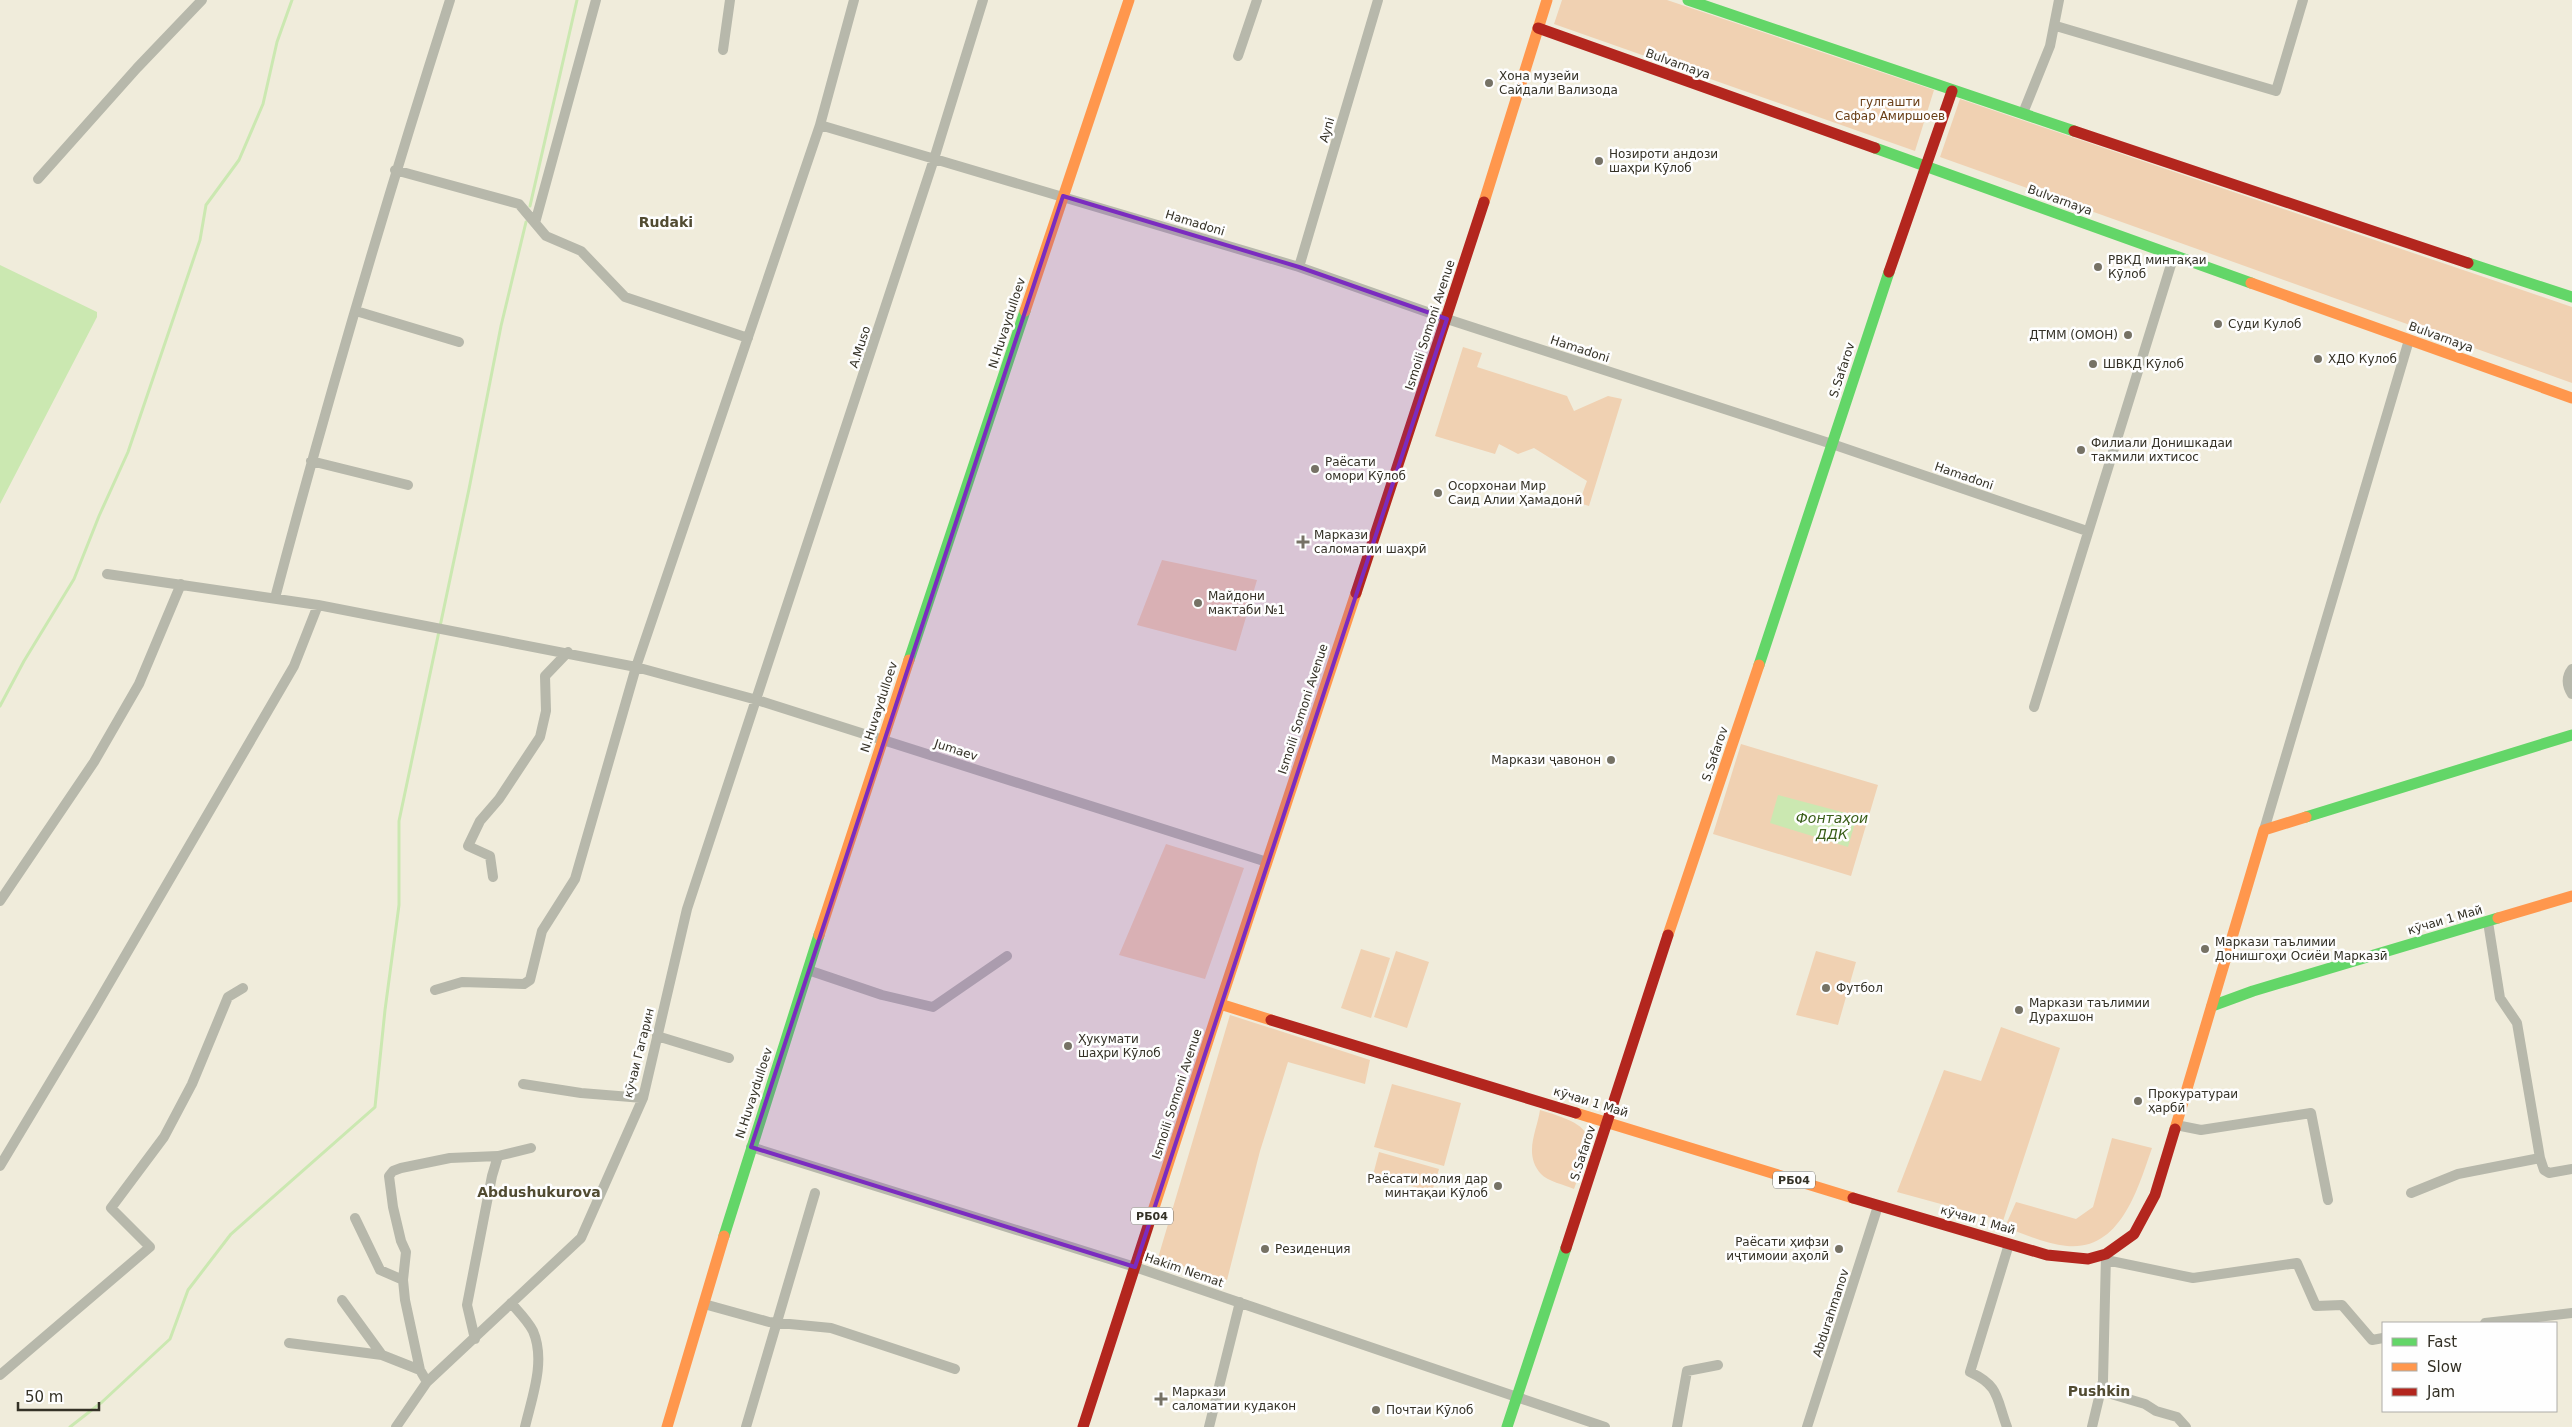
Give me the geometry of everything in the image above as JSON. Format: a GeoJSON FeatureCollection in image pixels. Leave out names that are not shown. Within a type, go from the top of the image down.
{"type":"FeatureCollection","features":[{"type":"Feature","properties":{"kind":"street"},"geometry":{"type":"LineString","coordinates":[[38,179],[137,68],[202,0]]}},
{"type":"Feature","properties":{"kind":"street"},"geometry":{"type":"LineString","coordinates":[[275,598],[311,461],[396,170],[450,0]]}},
{"type":"Feature","properties":{"kind":"street"},"geometry":{"type":"LineString","coordinates":[[535,223],[596,0]]}},
{"type":"Feature","properties":{"kind":"street"},"geometry":{"type":"LineString","coordinates":[[723,50],[730,0]]}},
{"type":"Feature","properties":{"kind":"street"},"geometry":{"type":"LineString","coordinates":[[436,990],[462,982],[524,984],[530,980],[542,931],[575,878],[636,667],[820,125],[854,0]]}},
{"type":"Feature","properties":{"kind":"street","name":"A.Muso"},"geometry":{"type":"LineString","coordinates":[[757,700],[934,159],[983,0]]}},
{"type":"Feature","properties":{"kind":"street","name":"N.Huvaydulloev"},"geometry":{"type":"LineString","coordinates":[[667,1427],[751,1147],[882,740],[1129,0]]}},
{"type":"Feature","properties":{"kind":"street"},"geometry":{"type":"LineString","coordinates":[[1238,56],[1257,0]]}},
{"type":"Feature","properties":{"kind":"street","name":"Ayni"},"geometry":{"type":"LineString","coordinates":[[1299,267],[1378,0]]}},
{"type":"Feature","properties":{"kind":"street","name":"Ismoili Somoni Avenue"},"geometry":{"type":"LineString","coordinates":[[1083,1427],[1220,1004],[1447,319],[1547,0]]}},
{"type":"Feature","properties":{"kind":"street"},"geometry":{"type":"LineString","coordinates":[[1688,0],[1952,91],[2572,297]]}},
{"type":"Feature","properties":{"kind":"street"},"geometry":{"type":"LineString","coordinates":[[2023,114],[2050,46],[2056,26],[2059,0]]}},
{"type":"Feature","properties":{"kind":"street"},"geometry":{"type":"LineString","coordinates":[[2056,26],[2276,91],[2304,0]]}},
{"type":"Feature","properties":{"kind":"street","name":"Bulvarnaya"},"geometry":{"type":"LineString","coordinates":[[1538,28],[2572,398]]}},
{"type":"Feature","properties":{"kind":"street","name":"S.Safarov"},"geometry":{"type":"LineString","coordinates":[[1507,1427],[1682,892],[1924,166],[1952,91]]}},
{"type":"Feature","properties":{"kind":"street","name":"Hamadoni"},"geometry":{"type":"LineString","coordinates":[[820,125],[1299,267],[1447,319],[1832,444],[2087,531]]}},
{"type":"Feature","properties":{"kind":"street"},"geometry":{"type":"LineString","coordinates":[[396,170],[519,204],[546,236],[582,251],[625,297],[748,338]]}},
{"type":"Feature","properties":{"kind":"street"},"geometry":{"type":"LineString","coordinates":[[2034,707],[2174,255]]}},
{"type":"Feature","properties":{"kind":"street"},"geometry":{"type":"LineString","coordinates":[[356,311],[459,342]]}},
{"type":"Feature","properties":{"kind":"street"},"geometry":{"type":"LineString","coordinates":[[2212,1006],[2409,340]]}},
{"type":"Feature","properties":{"kind":"street"},"geometry":{"type":"LineString","coordinates":[[311,461],[408,485]]}},
{"type":"Feature","properties":{"kind":"street","name":"Jumaev"},"geometry":{"type":"LineString","coordinates":[[107,574],[318,605],[568,652],[636,667],[757,700],[1267,862]]}},
{"type":"Feature","properties":{"kind":"street"},"geometry":{"type":"LineString","coordinates":[[0,901],[94,762],[130,700],[139,684],[181,584]]}},
{"type":"Feature","properties":{"kind":"street"},"geometry":{"type":"LineString","coordinates":[[0,1166],[294,666],[318,605]]}},
{"type":"Feature","properties":{"kind":"street"},"geometry":{"type":"LineString","coordinates":[[493,877],[490,856],[468,846],[480,821],[499,800],[540,737],[546,711],[545,676],[568,652]]}},
{"type":"Feature","properties":{"kind":"street"},"geometry":{"type":"LineString","coordinates":[[2572,669],[2568,674],[2568,687],[2572,694]]}},
{"type":"Feature","properties":{"kind":"street","name":"кӯчаи Гагарин"},"geometry":{"type":"LineString","coordinates":[[396,1427],[427,1382],[581,1238],[642,1098],[687,909],[757,700]]}},
{"type":"Feature","properties":{"kind":"street"},"geometry":{"type":"LineString","coordinates":[[2264,830],[2572,735]]}},
{"type":"Feature","properties":{"kind":"street","name":"кӯчаи 1 Май"},"geometry":{"type":"LineString","coordinates":[[1220,1004],[1878,1206],[2009,1244],[2067,1258],[2088,1259],[2106,1257],[2134,1234],[2155,1196],[2212,1006],[2253,991],[2572,896]]}},
{"type":"Feature","properties":{"kind":"street"},"geometry":{"type":"LineString","coordinates":[[2488,922],[2500,998],[2517,1023],[2540,1158],[2544,1170],[2549,1173],[2572,1169]]}},
{"type":"Feature","properties":{"kind":"street"},"geometry":{"type":"LineString","coordinates":[[808,970],[882,995],[933,1007],[1006,956]]}},
{"type":"Feature","properties":{"kind":"street"},"geometry":{"type":"LineString","coordinates":[[0,1375],[150,1247],[111,1208],[164,1136],[192,1084],[228,997],[243,988]]}},
{"type":"Feature","properties":{"kind":"street"},"geometry":{"type":"LineString","coordinates":[[657,1036],[729,1058]]}},
{"type":"Feature","properties":{"kind":"street"},"geometry":{"type":"LineString","coordinates":[[524,1084],[581,1093],[642,1098]]}},
{"type":"Feature","properties":{"kind":"street"},"geometry":{"type":"LineString","coordinates":[[2176,1125],[2201,1130],[2311,1113],[2328,1200]]}},
{"type":"Feature","properties":{"kind":"street","name":"Hakim Nemat"},"geometry":{"type":"LineString","coordinates":[[751,1147],[1135,1267],[1605,1427]]}},
{"type":"Feature","properties":{"kind":"street"},"geometry":{"type":"LineString","coordinates":[[427,1382],[420,1370],[403,1280],[406,1252],[401,1242],[393,1208],[389,1176],[393,1171],[450,1158],[498,1156],[530,1148]]}},
{"type":"Feature","properties":{"kind":"street"},"geometry":{"type":"LineString","coordinates":[[475,1339],[468,1305],[492,1176],[498,1156]]}},
{"type":"Feature","properties":{"kind":"street"},"geometry":{"type":"LineString","coordinates":[[2411,1194],[2458,1174],[2540,1158]]}},
{"type":"Feature","properties":{"kind":"street"},"geometry":{"type":"LineString","coordinates":[[746,1427],[815,1193]]}},
{"type":"Feature","properties":{"kind":"street","name":"Abdurahmanov"},"geometry":{"type":"LineString","coordinates":[[1807,1427],[1878,1206]]}},
{"type":"Feature","properties":{"kind":"street"},"geometry":{"type":"LineString","coordinates":[[355,1218],[380,1270],[403,1280]]}},
{"type":"Feature","properties":{"kind":"street"},"geometry":{"type":"LineString","coordinates":[[2007,1427],[1996,1392],[1987,1380],[1970,1372],[2009,1244]]}},
{"type":"Feature","properties":{"kind":"street"},"geometry":{"type":"LineString","coordinates":[[2092,1427],[2101,1392],[2105,1340],[2106,1257],[2193,1278],[2297,1263],[2316,1306],[2342,1305],[2372,1340],[2382,1338]]}},
{"type":"Feature","properties":{"kind":"street"},"geometry":{"type":"LineString","coordinates":[[342,1300],[382,1355]]}},
{"type":"Feature","properties":{"kind":"street"},"geometry":{"type":"LineString","coordinates":[[1209,1427],[1240,1302]]}},
{"type":"Feature","properties":{"kind":"street"},"geometry":{"type":"LineString","coordinates":[[511,1303],[532,1330],[537,1347],[538,1372],[525,1427]]}},
{"type":"Feature","properties":{"kind":"street"},"geometry":{"type":"LineString","coordinates":[[704,1304],[778,1323],[831,1328],[955,1369]]}},
{"type":"Feature","properties":{"kind":"street"},"geometry":{"type":"LineString","coordinates":[[2494,1322],[2572,1313]]}},
{"type":"Feature","properties":{"kind":"street"},"geometry":{"type":"LineString","coordinates":[[289,1343],[382,1355],[420,1370]]}},
{"type":"Feature","properties":{"kind":"street"},"geometry":{"type":"LineString","coordinates":[[1677,1427],[1687,1371],[1718,1364]]}},
{"type":"Feature","properties":{"kind":"street"},"geometry":{"type":"LineString","coordinates":[[2101,1392],[2145,1404],[2156,1411],[2177,1417],[2186,1427]]}},
{"type":"Feature","properties":{"kind":"highlighted area"},"geometry":{"type":"Polygon","coordinates":[[[1063,196],[1299,267],[1447,319],[1135,1267],[751,1147],[1063,196]]]}},
{"type":"Feature","properties":{"kind":"green space","name":"гулгашти Сафар Амиршоев"},"geometry":{"type":"Polygon","coordinates":[[[1562,0],[1667,0],[1934,90],[1915,151],[1554,24],[1562,0]]]}},
{"type":"Feature","properties":{"kind":"green space","name":"гулгашти Сафар Амиршоев"},"geometry":{"type":"Polygon","coordinates":[[[1960,99],[2572,307],[2572,383],[1940,157],[1960,99]]]}},
{"type":"Feature","properties":{"kind":"green space"},"geometry":{"type":"Polygon","coordinates":[[[1463,347],[1482,353],[1477,367],[1567,396],[1574,411],[1608,396],[1622,399],[1589,506],[1579,503],[1587,481],[1534,448],[1518,454],[1499,444],[1495,454],[1435,436],[1463,347]]]}},
{"type":"Feature","properties":{"kind":"green space","name":"Майдони мактаби №1"},"geometry":{"type":"Polygon","coordinates":[[[1162,560],[1257,580],[1236,651],[1137,625],[1162,560]]]}},
{"type":"Feature","properties":{"kind":"green space"},"geometry":{"type":"Polygon","coordinates":[[[1741,744],[1878,785],[1851,876],[1713,834],[1741,744]]]}},
{"type":"Feature","properties":{"kind":"green space"},"geometry":{"type":"Polygon","coordinates":[[[1166,844],[1244,868],[1205,979],[1119,955],[1166,844]]]}},
{"type":"Feature","properties":{"kind":"green space"},"geometry":{"type":"Polygon","coordinates":[[[1361,949],[1390,958],[1371,1018],[1341,1008],[1361,949]]]}},
{"type":"Feature","properties":{"kind":"green space"},"geometry":{"type":"Polygon","coordinates":[[[1396,951],[1429,962],[1407,1028],[1374,1017],[1396,951]]]}},
{"type":"Feature","properties":{"kind":"green space","name":"Футбол"},"geometry":{"type":"Polygon","coordinates":[[[1816,951],[1856,962],[1838,1025],[1796,1015],[1816,951]]]}},
{"type":"Feature","properties":{"kind":"green space"},"geometry":{"type":"Polygon","coordinates":[[[1230,1015],[1370,1060],[1365,1084],[1288,1062],[1260,1151],[1227,1280],[1158,1258],[1230,1015]]]}},
{"type":"Feature","properties":{"kind":"green space"},"geometry":{"type":"Polygon","coordinates":[[[2001,1027],[2060,1048],[2003,1221],[1897,1192],[1944,1070],[1981,1081],[2001,1027]]]}},
{"type":"Feature","properties":{"kind":"green space"},"geometry":{"type":"Polygon","coordinates":[[[1392,1084],[1461,1103],[1444,1166],[1374,1147],[1392,1084]]]}},
{"type":"Feature","properties":{"kind":"green space"},"geometry":{"type":"Polygon","coordinates":[[[1540,1110],[1574,1122],[1583,1129],[1587,1136],[1588,1145],[1574,1189],[1547,1179],[1536,1166],[1532,1150],[1540,1110]]]}},
{"type":"Feature","properties":{"kind":"green space"},"geometry":{"type":"Polygon","coordinates":[[[2112,1138],[2152,1148],[2133,1198],[2114,1228],[2101,1238],[2086,1245],[2067,1246],[2043,1241],[2005,1227],[2016,1202],[2076,1219],[2093,1207],[2112,1138]]]}},
{"type":"Feature","properties":{"kind":"green space"},"geometry":{"type":"Polygon","coordinates":[[[1379,1152],[1439,1169],[1432,1192],[1373,1175],[1379,1152]]]}},
{"type":"Feature","properties":{"kind":"water"},"geometry":{"type":"Polygon","coordinates":[[[0,265],[97,312],[97,317],[0,504],[0,265]]]}},
{"type":"Feature","properties":{"kind":"water","name":"Фонтаҳои ДДК"},"geometry":{"type":"Polygon","coordinates":[[[1778,795],[1857,816],[1848,847],[1770,823],[1778,795]]]}},
{"type":"Feature","properties":{"kind":"waterway"},"geometry":{"type":"LineString","coordinates":[[0,706],[24,661],[74,579],[99,516],[128,452],[200,240],[206,205],[239,160],[263,104],[277,42],[292,0]]}},
{"type":"Feature","properties":{"kind":"waterway"},"geometry":{"type":"LineString","coordinates":[[530,206],[577,0]]}},
{"type":"Feature","properties":{"kind":"waterway"},"geometry":{"type":"LineString","coordinates":[[70,1427],[102,1402],[170,1339],[188,1290],[231,1234],[375,1107],[385,1010],[399,905],[399,821],[469,489],[501,326],[526,222]]}},
{"type":"Feature","properties":{"kind":"traffic: fast"},"geometry":{"type":"LineString","coordinates":[[1688,0],[2074,131]]}},
{"type":"Feature","properties":{"kind":"traffic: fast"},"geometry":{"type":"LineString","coordinates":[[1875,148],[2251,283]]}},
{"type":"Feature","properties":{"kind":"traffic: fast"},"geometry":{"type":"LineString","coordinates":[[2468,263],[2572,297]]}},
{"type":"Feature","properties":{"kind":"traffic: fast"},"geometry":{"type":"LineString","coordinates":[[1759,665],[1889,272]]}},
{"type":"Feature","properties":{"kind":"traffic: fast"},"geometry":{"type":"LineString","coordinates":[[909,660],[1025,311]]}},
{"type":"Feature","properties":{"kind":"traffic: fast"},"geometry":{"type":"LineString","coordinates":[[2306,817],[2572,735]]}},
{"type":"Feature","properties":{"kind":"traffic: fast"},"geometry":{"type":"LineString","coordinates":[[2212,1006],[2253,991],[2498,918]]}},
{"type":"Feature","properties":{"kind":"traffic: fast"},"geometry":{"type":"LineString","coordinates":[[724,1236],[819,935]]}},
{"type":"Feature","properties":{"kind":"traffic: fast"},"geometry":{"type":"LineString","coordinates":[[1507,1427],[1566,1248]]}},
{"type":"Feature","properties":{"kind":"traffic: slow"},"geometry":{"type":"LineString","coordinates":[[1025,311],[1129,0]]}},
{"type":"Feature","properties":{"kind":"traffic: slow"},"geometry":{"type":"LineString","coordinates":[[1484,202],[1547,0]]}},
{"type":"Feature","properties":{"kind":"traffic: slow"},"geometry":{"type":"LineString","coordinates":[[2251,283],[2572,398]]}},
{"type":"Feature","properties":{"kind":"traffic: slow"},"geometry":{"type":"LineString","coordinates":[[1220,1004],[1356,593]]}},
{"type":"Feature","properties":{"kind":"traffic: slow"},"geometry":{"type":"LineString","coordinates":[[819,935],[909,660]]}},
{"type":"Feature","properties":{"kind":"traffic: slow"},"geometry":{"type":"LineString","coordinates":[[1668,935],[1759,665]]}},
{"type":"Feature","properties":{"kind":"traffic: slow"},"geometry":{"type":"LineString","coordinates":[[2175,1129],[2264,830],[2306,817]]}},
{"type":"Feature","properties":{"kind":"traffic: slow"},"geometry":{"type":"LineString","coordinates":[[2498,918],[2572,896]]}},
{"type":"Feature","properties":{"kind":"traffic: slow"},"geometry":{"type":"LineString","coordinates":[[1152,1214],[1220,1004],[1271,1020]]}},
{"type":"Feature","properties":{"kind":"traffic: slow"},"geometry":{"type":"LineString","coordinates":[[1576,1113],[1853,1198]]}},
{"type":"Feature","properties":{"kind":"traffic: slow"},"geometry":{"type":"LineString","coordinates":[[667,1427],[724,1236]]}},
{"type":"Feature","properties":{"kind":"traffic: jam"},"geometry":{"type":"LineString","coordinates":[[1538,28],[1875,148]]}},
{"type":"Feature","properties":{"kind":"traffic: jam"},"geometry":{"type":"LineString","coordinates":[[1889,272],[1952,91]]}},
{"type":"Feature","properties":{"kind":"traffic: jam"},"geometry":{"type":"LineString","coordinates":[[2074,131],[2468,263]]}},
{"type":"Feature","properties":{"kind":"traffic: jam"},"geometry":{"type":"LineString","coordinates":[[1356,593],[1484,202]]}},
{"type":"Feature","properties":{"kind":"traffic: jam"},"geometry":{"type":"LineString","coordinates":[[1566,1248],[1668,935]]}},
{"type":"Feature","properties":{"kind":"traffic: jam"},"geometry":{"type":"LineString","coordinates":[[1271,1020],[1576,1113]]}},
{"type":"Feature","properties":{"kind":"traffic: jam"},"geometry":{"type":"LineString","coordinates":[[1853,1198],[2047,1255],[2088,1259],[2106,1254],[2134,1234],[2155,1195],[2175,1129]]}},
{"type":"Feature","properties":{"kind":"traffic: jam"},"geometry":{"type":"LineString","coordinates":[[1083,1427],[1152,1214]]}},
{"type":"Feature","properties":{"kind":"place","name":"Хона музейи Сайдали Вализода"},"geometry":{"type":"Point","coordinates":[1489,83]}},
{"type":"Feature","properties":{"kind":"place","name":"Нозироти андози шаҳри Кӯлоб"},"geometry":{"type":"Point","coordinates":[1599,161]}},
{"type":"Feature","properties":{"kind":"place","name":"РВКД минтақаи Кӯлоб"},"geometry":{"type":"Point","coordinates":[2098,267]}},
{"type":"Feature","properties":{"kind":"place","name":"Суди Кулоб"},"geometry":{"type":"Point","coordinates":[2218,324]}},
{"type":"Feature","properties":{"kind":"place","name":"ДТММ (ОМОН)"},"geometry":{"type":"Point","coordinates":[2128,335]}},
{"type":"Feature","properties":{"kind":"place","name":"ХДО Кулоб"},"geometry":{"type":"Point","coordinates":[2318,359]}},
{"type":"Feature","properties":{"kind":"place","name":"ШВКД Кӯлоб"},"geometry":{"type":"Point","coordinates":[2093,364]}},
{"type":"Feature","properties":{"kind":"place","name":"Филиали Донишкадаи такмили ихтисос"},"geometry":{"type":"Point","coordinates":[2081,450]}},
{"type":"Feature","properties":{"kind":"place","name":"Раёсати омори Кӯлоб"},"geometry":{"type":"Point","coordinates":[1315,469]}},
{"type":"Feature","properties":{"kind":"place","name":"Осорхонаи Мир Саид Алии Ҳамадонӣ"},"geometry":{"type":"Point","coordinates":[1438,493]}},
{"type":"Feature","properties":{"kind":"place","name":"Маркази саломатии шаҳрӣ"},"geometry":{"type":"Point","coordinates":[1303,542]}},
{"type":"Feature","properties":{"kind":"place","name":"Майдони мактаби №1"},"geometry":{"type":"Point","coordinates":[1198,603]}},
{"type":"Feature","properties":{"kind":"place","name":"Маркази ҷавонон"},"geometry":{"type":"Point","coordinates":[1611,760]}},
{"type":"Feature","properties":{"kind":"place","name":"Маркази таълимии Донишгоҳи Осиёи Марказӣ"},"geometry":{"type":"Point","coordinates":[2205,949]}},
{"type":"Feature","properties":{"kind":"place","name":"Футбол"},"geometry":{"type":"Point","coordinates":[1826,988]}},
{"type":"Feature","properties":{"kind":"place","name":"Маркази таълимии Дурахшон"},"geometry":{"type":"Point","coordinates":[2019,1010]}},
{"type":"Feature","properties":{"kind":"place","name":"Ҳукумати шаҳри Кӯлоб"},"geometry":{"type":"Point","coordinates":[1068,1046]}},
{"type":"Feature","properties":{"kind":"place","name":"Прокуратураи ҳарбӣ"},"geometry":{"type":"Point","coordinates":[2138,1101]}},
{"type":"Feature","properties":{"kind":"place","name":"Раёсати молия дар минтақаи Кӯлоб"},"geometry":{"type":"Point","coordinates":[1498,1186]}},
{"type":"Feature","properties":{"kind":"place","name":"Резиденция"},"geometry":{"type":"Point","coordinates":[1265,1249]}},
{"type":"Feature","properties":{"kind":"place","name":"Раёсати ҳифзи иҷтимоии аҳолӣ"},"geometry":{"type":"Point","coordinates":[1839,1249]}},
{"type":"Feature","properties":{"kind":"place","name":"Маркази саломатии кудакон"},"geometry":{"type":"Point","coordinates":[1161,1399]}},
{"type":"Feature","properties":{"kind":"place","name":"Почтаи Кӯлоб"},"geometry":{"type":"Point","coordinates":[1376,1410]}},
{"type":"Feature","properties":{"kind":"district","name":"Rudaki"},"geometry":{"type":"Point","coordinates":[666,222]}},
{"type":"Feature","properties":{"kind":"district","name":"Abdushukurova"},"geometry":{"type":"Point","coordinates":[539,1192]}},
{"type":"Feature","properties":{"kind":"district","name":"Pushkin"},"geometry":{"type":"Point","coordinates":[2099,1391]}}]}
